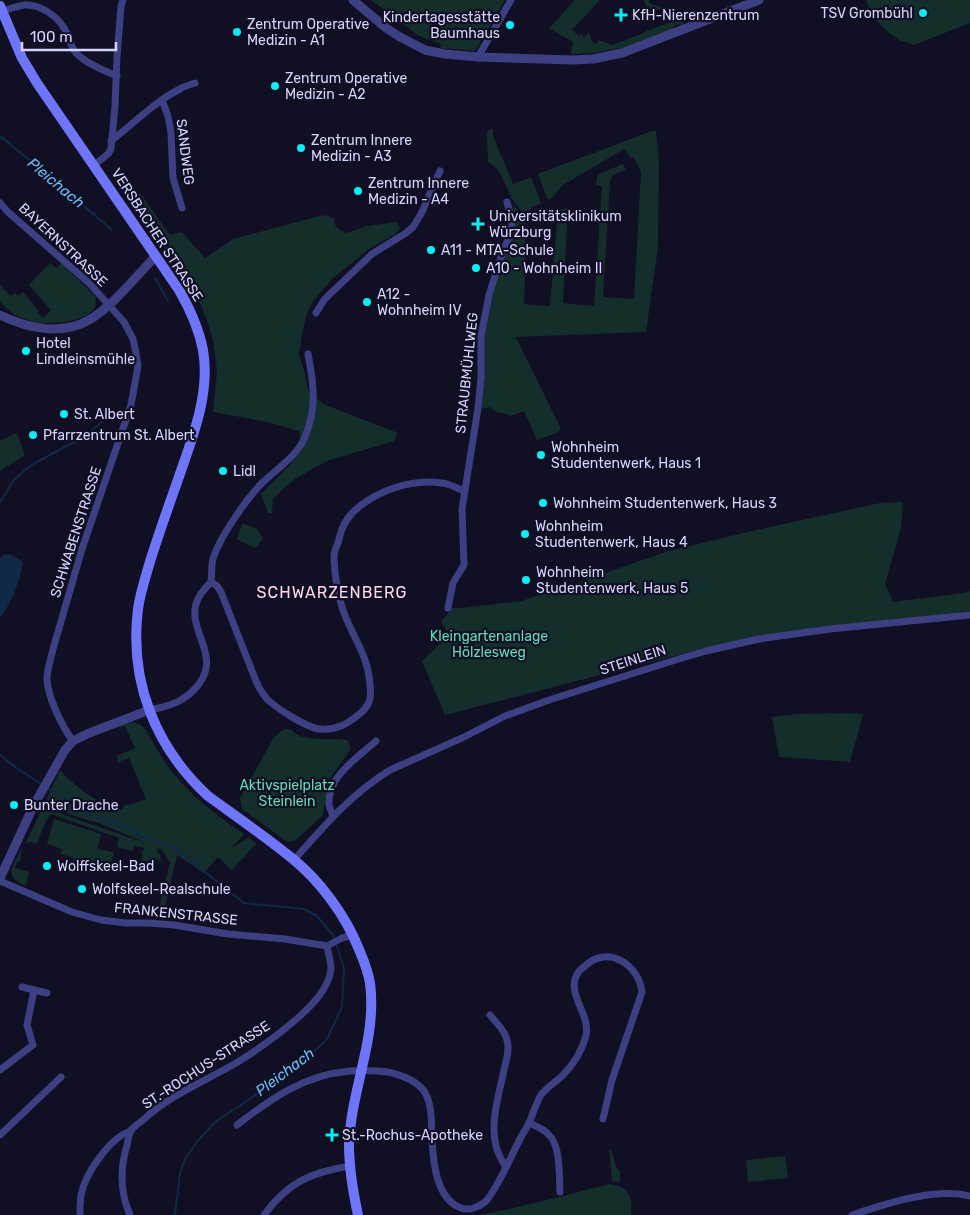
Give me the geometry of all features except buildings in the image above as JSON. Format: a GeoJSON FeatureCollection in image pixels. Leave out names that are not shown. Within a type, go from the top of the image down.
{"type":"FeatureCollection","features":[{"type":"Feature","properties":{"kind":"main road","name":"VERSBACHER STRASSE"},"geometry":{"type":"LineString","coordinates":[[1,9],[22,58],[37,83],[179,290],[189,308],[203,350],[204,384],[194,433],[154,548],[138,608],[137,658],[149,710],[168,749],[196,785],[294,860],[326,894],[340,912],[353,935],[368,972],[371,994],[368,1037],[349,1142],[350,1166],[358,1215]]}},
{"type":"Feature","properties":{"kind":"street"},"geometry":{"type":"LineString","coordinates":[[94,165],[108,154],[111,149],[121,6],[123,0]]}},
{"type":"Feature","properties":{"kind":"street"},"geometry":{"type":"LineString","coordinates":[[353,0],[386,28],[422,49],[445,54],[478,57],[573,60],[592,59],[622,53],[759,0]]}},
{"type":"Feature","properties":{"kind":"street"},"geometry":{"type":"LineString","coordinates":[[478,57],[511,0]]}},
{"type":"Feature","properties":{"kind":"street"},"geometry":{"type":"LineString","coordinates":[[1,9],[25,5],[42,9],[57,18],[65,29],[75,51],[87,62],[117,76]]}},
{"type":"Feature","properties":{"kind":"street"},"geometry":{"type":"LineString","coordinates":[[111,141],[162,100],[194,83]]}},
{"type":"Feature","properties":{"kind":"street","name":"SANDWEG"},"geometry":{"type":"LineString","coordinates":[[162,100],[168,116],[171,133],[173,178],[182,208]]}},
{"type":"Feature","properties":{"kind":"street"},"geometry":{"type":"LineString","coordinates":[[316,313],[324,300],[372,254],[406,233],[412,227],[421,214],[440,171]]}},
{"type":"Feature","properties":{"kind":"street","name":"STRAUBMÜHLWEG"},"geometry":{"type":"LineString","coordinates":[[448,608],[453,583],[464,566],[462,509],[476,424],[481,378],[482,336],[489,295],[511,232],[512,222],[507,202]]}},
{"type":"Feature","properties":{"kind":"street","name":"BAYERNSTRASSE"},"geometry":{"type":"LineString","coordinates":[[0,203],[89,283],[108,305]]}},
{"type":"Feature","properties":{"kind":"street"},"geometry":{"type":"LineString","coordinates":[[0,315],[15,322],[45,329],[61,329],[78,325],[89,320],[108,305],[156,256]]}},
{"type":"Feature","properties":{"kind":"street","name":"SCHWABENSTRASSE"},"geometry":{"type":"LineString","coordinates":[[73,741],[68,735],[55,708],[47,677],[49,665],[82,549],[131,404],[138,366],[135,345],[130,332],[124,322],[108,305]]}},
{"type":"Feature","properties":{"kind":"street"},"geometry":{"type":"LineString","coordinates":[[0,879],[50,774],[64,750],[73,741],[86,734],[149,710],[180,701],[188,696],[201,681],[206,671],[206,656],[194,617],[196,603],[211,582],[213,560],[224,535],[248,499],[298,449],[304,439],[309,427],[314,404],[314,384],[308,354]]}},
{"type":"Feature","properties":{"kind":"street"},"geometry":{"type":"LineString","coordinates":[[211,582],[221,592],[256,681],[268,700],[309,726],[319,729],[341,726],[362,713],[368,704],[370,694],[369,671],[366,661],[343,611],[337,591],[334,558],[339,535],[347,518],[358,506],[377,494],[414,483],[432,482],[446,484],[465,491]]}},
{"type":"Feature","properties":{"kind":"street","name":"STEINLEIN"},"geometry":{"type":"LineString","coordinates":[[294,860],[333,816],[366,787],[390,770],[462,738],[505,716],[549,700],[682,658],[759,639],[830,629],[970,615]]}},
{"type":"Feature","properties":{"kind":"street"},"geometry":{"type":"LineString","coordinates":[[333,816],[329,806],[334,783],[348,766],[376,741]]}},
{"type":"Feature","properties":{"kind":"street","name":"FRANKENSTRASSE"},"geometry":{"type":"LineString","coordinates":[[0,879],[16,889],[72,912],[101,920],[174,925],[228,934],[330,944]]}},
{"type":"Feature","properties":{"kind":"street"},"geometry":{"type":"LineString","coordinates":[[330,944],[353,935]]}},
{"type":"Feature","properties":{"kind":"street","name":"ST.-ROCHUS-STRASSE"},"geometry":{"type":"LineString","coordinates":[[130,1215],[124,1198],[121,1180],[123,1156],[131,1131],[148,1115],[164,1104],[238,1062],[283,1030],[310,1007],[327,982],[331,968],[330,944]]}},
{"type":"Feature","properties":{"kind":"street"},"geometry":{"type":"LineString","coordinates":[[237,1125],[280,1094],[327,1074],[380,1070],[402,1075],[423,1090],[425,1094],[430,1110],[433,1156],[438,1180],[444,1196],[463,1209],[472,1209],[489,1197],[529,1123],[540,1097],[563,1075],[577,1056],[585,1038],[586,1022],[575,992],[574,983],[578,974],[583,967],[594,960],[601,957],[610,957],[620,960],[635,973],[640,981],[642,992],[612,1080],[603,1119]]}},
{"type":"Feature","properties":{"kind":"street"},"geometry":{"type":"LineString","coordinates":[[22,986],[47,993]]}},
{"type":"Feature","properties":{"kind":"street"},"geometry":{"type":"LineString","coordinates":[[0,1070],[33,1044],[27,1025],[34,990]]}},
{"type":"Feature","properties":{"kind":"street"},"geometry":{"type":"LineString","coordinates":[[490,1015],[503,1031],[508,1044],[508,1054],[498,1098],[494,1128],[496,1146],[506,1167]]}},
{"type":"Feature","properties":{"kind":"street"},"geometry":{"type":"LineString","coordinates":[[0,1135],[61,1077]]}},
{"type":"Feature","properties":{"kind":"street"},"geometry":{"type":"LineString","coordinates":[[529,1123],[543,1130],[554,1141],[557,1152],[560,1192]]}},
{"type":"Feature","properties":{"kind":"street"},"geometry":{"type":"LineString","coordinates":[[80,1215],[81,1194],[88,1175],[112,1143],[124,1133],[131,1131]]}},
{"type":"Feature","properties":{"kind":"street"},"geometry":{"type":"LineString","coordinates":[[264,1215],[279,1197],[293,1185],[309,1176],[329,1169],[350,1166]]}},
{"type":"Feature","properties":{"kind":"street"},"geometry":{"type":"LineString","coordinates":[[852,1215],[899,1200],[921,1196],[962,1194],[970,1196]]}},
{"type":"Feature","properties":{"kind":"green space"},"geometry":{"type":"Polygon","coordinates":[[[371,0],[505,0],[475,51],[440,48],[441,44],[419,36],[371,0]]]}},
{"type":"Feature","properties":{"kind":"green space"},"geometry":{"type":"Polygon","coordinates":[[[575,0],[600,0],[572,30],[579,36],[581,34],[584,37],[589,32],[592,42],[597,44],[599,40],[612,45],[686,17],[681,26],[679,24],[673,27],[673,29],[626,47],[594,53],[571,54],[573,42],[549,28],[575,0]]]}},
{"type":"Feature","properties":{"kind":"green space"},"geometry":{"type":"Polygon","coordinates":[[[644,0],[650,0],[649,3],[669,10],[671,6],[676,8],[665,13],[663,8],[653,12],[654,17],[647,19],[645,16],[649,14],[644,0]]]}},
{"type":"Feature","properties":{"kind":"green space"},"geometry":{"type":"Polygon","coordinates":[[[866,0],[970,0],[970,23],[914,45],[899,40],[889,33],[872,16],[866,0]]]}},
{"type":"Feature","properties":{"kind":"green space"},"geometry":{"type":"Polygon","coordinates":[[[493,129],[493,136],[513,184],[531,177],[541,203],[531,208],[525,215],[512,199],[500,173],[488,162],[487,132],[493,129]]]}},
{"type":"Feature","properties":{"kind":"green space"},"geometry":{"type":"Polygon","coordinates":[[[656,131],[659,160],[658,247],[646,332],[516,337],[561,429],[537,440],[524,411],[511,416],[496,412],[490,407],[482,409],[484,338],[490,300],[507,246],[513,236],[515,221],[513,204],[525,220],[524,304],[550,306],[558,210],[568,208],[563,303],[594,306],[602,186],[596,185],[597,177],[622,164],[626,169],[613,175],[610,180],[603,297],[634,299],[641,172],[634,158],[631,158],[624,149],[563,185],[548,200],[538,174],[656,131]]]}},
{"type":"Feature","properties":{"kind":"green space"},"geometry":{"type":"Polygon","coordinates":[[[140,193],[170,235],[182,232],[205,258],[233,239],[323,215],[334,218],[335,225],[346,233],[367,226],[397,222],[400,229],[395,234],[369,249],[332,279],[313,301],[306,316],[299,355],[308,390],[323,404],[398,433],[394,441],[327,461],[293,480],[273,499],[272,513],[268,513],[261,494],[301,451],[299,431],[263,421],[213,412],[217,371],[213,340],[207,320],[195,291],[128,196],[140,193]]]}},
{"type":"Feature","properties":{"kind":"green space"},"geometry":{"type":"Polygon","coordinates":[[[50,263],[56,268],[61,263],[95,296],[96,304],[87,315],[70,321],[39,323],[16,316],[0,302],[1,286],[11,296],[15,293],[18,296],[23,292],[43,318],[51,310],[29,285],[50,263]]]}},
{"type":"Feature","properties":{"kind":"green space"},"geometry":{"type":"Polygon","coordinates":[[[17,433],[25,455],[0,471],[0,441],[17,433]]]}},
{"type":"Feature","properties":{"kind":"green space","name":"Kleingartenanlage Hölzlesweg"},"geometry":{"type":"Polygon","coordinates":[[[903,502],[901,528],[885,584],[893,602],[970,591],[970,611],[705,648],[445,715],[422,661],[449,635],[441,622],[452,608],[521,601],[665,552],[880,503],[903,502]]]}},
{"type":"Feature","properties":{"kind":"green space"},"geometry":{"type":"Polygon","coordinates":[[[242,523],[257,529],[263,539],[255,548],[237,539],[242,523]]]}},
{"type":"Feature","properties":{"kind":"green space"},"geometry":{"type":"Polygon","coordinates":[[[798,714],[863,714],[850,762],[779,757],[772,717],[798,714]]]}},
{"type":"Feature","properties":{"kind":"green space"},"geometry":{"type":"Polygon","coordinates":[[[132,722],[141,725],[167,765],[184,785],[213,811],[244,834],[232,848],[249,837],[256,844],[232,870],[218,857],[204,873],[177,855],[162,920],[157,916],[170,863],[160,849],[158,848],[157,851],[161,861],[151,858],[149,862],[141,860],[143,854],[141,854],[145,848],[134,846],[133,851],[117,847],[119,838],[51,814],[36,845],[30,841],[26,843],[60,770],[88,794],[113,807],[122,810],[125,805],[146,799],[129,758],[118,762],[117,756],[135,748],[125,726],[120,728],[119,726],[132,722]],[[57,807],[53,811],[151,845],[101,824],[71,815],[57,807]]]}},
{"type":"Feature","properties":{"kind":"green space","name":"Aktivspielplatz Steinlein"},"geometry":{"type":"Polygon","coordinates":[[[284,729],[292,730],[302,737],[347,740],[351,748],[329,781],[323,815],[296,840],[289,842],[242,809],[240,798],[274,737],[284,729]]]}},
{"type":"Feature","properties":{"kind":"green space"},"geometry":{"type":"Polygon","coordinates":[[[54,819],[101,834],[97,849],[114,852],[109,873],[103,871],[108,871],[108,867],[104,866],[103,868],[83,864],[84,859],[80,858],[78,864],[73,862],[74,858],[61,854],[62,849],[47,844],[54,819]]]}},
{"type":"Feature","properties":{"kind":"green space"},"geometry":{"type":"Polygon","coordinates":[[[22,848],[20,862],[17,862],[15,868],[29,872],[26,886],[14,878],[12,874],[13,865],[22,848]]]}},
{"type":"Feature","properties":{"kind":"green space"},"geometry":{"type":"Polygon","coordinates":[[[609,1149],[612,1151],[616,1167],[620,1171],[620,1182],[612,1181],[609,1149]]]}},
{"type":"Feature","properties":{"kind":"green space"},"geometry":{"type":"Polygon","coordinates":[[[785,1156],[788,1178],[748,1182],[746,1160],[785,1156]]]}},
{"type":"Feature","properties":{"kind":"green space"},"geometry":{"type":"Polygon","coordinates":[[[610,1184],[626,1190],[631,1203],[631,1215],[479,1215],[528,1205],[610,1184]]]}},
{"type":"Feature","properties":{"kind":"water"},"geometry":{"type":"Polygon","coordinates":[[[10,554],[23,562],[15,591],[0,618],[0,559],[3,555],[10,554]]]}},
{"type":"Feature","properties":{"kind":"waterway","name":"Pleichach"},"geometry":{"type":"LineString","coordinates":[[0,136],[112,230]]}},
{"type":"Feature","properties":{"kind":"waterway","name":"Pleichach"},"geometry":{"type":"LineString","coordinates":[[155,278],[168,301]]}},
{"type":"Feature","properties":{"kind":"waterway","name":"Pleichach"},"geometry":{"type":"LineString","coordinates":[[0,502],[14,480],[31,465],[82,438],[107,418]]}},
{"type":"Feature","properties":{"kind":"waterway","name":"Pleichach"},"geometry":{"type":"LineString","coordinates":[[0,755],[43,785]]}},
{"type":"Feature","properties":{"kind":"waterway","name":"Pleichach"},"geometry":{"type":"LineString","coordinates":[[47,788],[92,816],[123,824],[142,837],[172,846],[244,903],[304,909],[316,915],[333,935],[334,939]]}},
{"type":"Feature","properties":{"kind":"waterway","name":"Pleichach"},"geometry":{"type":"LineString","coordinates":[[175,1215],[180,1173],[185,1159],[196,1143],[215,1122],[303,1062],[327,1039],[342,1007],[344,968],[336,943]]}},
{"type":"Feature","properties":{"kind":"place","name":"TSV Grombühl"},"geometry":{"type":"Point","coordinates":[923,13]}},
{"type":"Feature","properties":{"kind":"place","name":"KfH-Nierenzentrum"},"geometry":{"type":"Point","coordinates":[621,15]}},
{"type":"Feature","properties":{"kind":"place","name":"Kindertagesstätte Baumhaus"},"geometry":{"type":"Point","coordinates":[510,25]}},
{"type":"Feature","properties":{"kind":"place","name":"Zentrum Operative Medizin - A1"},"geometry":{"type":"Point","coordinates":[237,32]}},
{"type":"Feature","properties":{"kind":"place","name":"Zentrum Operative Medizin - A2"},"geometry":{"type":"Point","coordinates":[275,86]}},
{"type":"Feature","properties":{"kind":"place","name":"Zentrum Innere Medizin - A3"},"geometry":{"type":"Point","coordinates":[301,148]}},
{"type":"Feature","properties":{"kind":"place","name":"Zentrum Innere Medizin - A4"},"geometry":{"type":"Point","coordinates":[358,191]}},
{"type":"Feature","properties":{"kind":"place","name":"Universitätsklinikum Würzburg"},"geometry":{"type":"Point","coordinates":[478,224]}},
{"type":"Feature","properties":{"kind":"place","name":"A11 - MTA-Schule"},"geometry":{"type":"Point","coordinates":[431,250]}},
{"type":"Feature","properties":{"kind":"place","name":"A10 - Wohnheim II"},"geometry":{"type":"Point","coordinates":[476,268]}},
{"type":"Feature","properties":{"kind":"place","name":"A12 - Wohnheim IV"},"geometry":{"type":"Point","coordinates":[367,302]}},
{"type":"Feature","properties":{"kind":"place","name":"Hotel Lindleinsmühle"},"geometry":{"type":"Point","coordinates":[26,351]}},
{"type":"Feature","properties":{"kind":"place","name":"St. Albert"},"geometry":{"type":"Point","coordinates":[64,414]}},
{"type":"Feature","properties":{"kind":"place","name":"Pfarrzentrum St. Albert"},"geometry":{"type":"Point","coordinates":[33,435]}},
{"type":"Feature","properties":{"kind":"place","name":"Wohnheim Studentenwerk, Haus 1"},"geometry":{"type":"Point","coordinates":[541,455]}},
{"type":"Feature","properties":{"kind":"place","name":"Lidl"},"geometry":{"type":"Point","coordinates":[223,471]}},
{"type":"Feature","properties":{"kind":"place","name":"Wohnheim Studentenwerk, Haus 3"},"geometry":{"type":"Point","coordinates":[543,503]}},
{"type":"Feature","properties":{"kind":"place","name":"Wohnheim Studentenwerk, Haus 4"},"geometry":{"type":"Point","coordinates":[525,534]}},
{"type":"Feature","properties":{"kind":"place","name":"Wohnheim Studentenwerk, Haus 5"},"geometry":{"type":"Point","coordinates":[526,580]}},
{"type":"Feature","properties":{"kind":"place","name":"Bunter Drache"},"geometry":{"type":"Point","coordinates":[14,805]}},
{"type":"Feature","properties":{"kind":"place","name":"Wolffskeel-Bad"},"geometry":{"type":"Point","coordinates":[47,866]}},
{"type":"Feature","properties":{"kind":"place","name":"Wolfskeel-Realschule"},"geometry":{"type":"Point","coordinates":[82,889]}},
{"type":"Feature","properties":{"kind":"place","name":"St.-Rochus-Apotheke"},"geometry":{"type":"Point","coordinates":[332,1135]}},
{"type":"Feature","properties":{"kind":"district","name":"SCHWARZENBERG"},"geometry":{"type":"Point","coordinates":[332,592]}}]}
